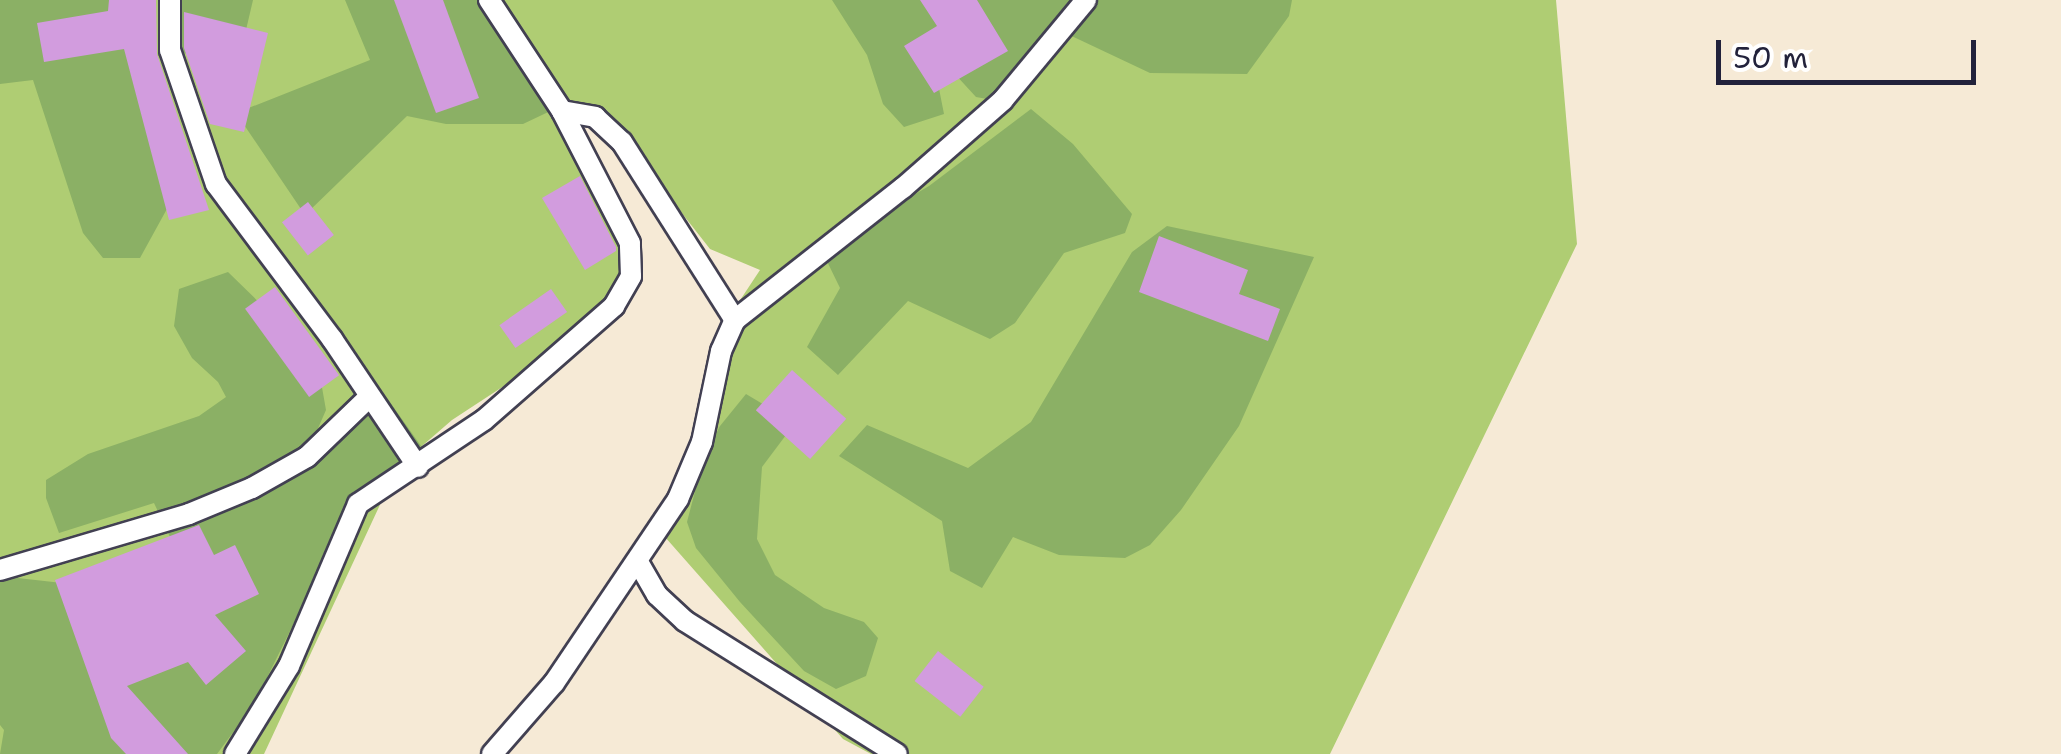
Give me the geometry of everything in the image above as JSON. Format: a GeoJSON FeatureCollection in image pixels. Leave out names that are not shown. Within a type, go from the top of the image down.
{"type":"FeatureCollection","features":[{"type":"Feature","properties":{"kind":"lane"},"geometry":{"type":"LineString","coordinates":[[170,0],[170,50],[216,184],[332,339],[368,398],[418,467]]}},
{"type":"Feature","properties":{"kind":"lane"},"geometry":{"type":"LineString","coordinates":[[235,754],[290,666],[354,510],[364,498],[418,467],[484,420],[614,306],[631,276],[630,243],[562,110],[489,0]]}},
{"type":"Feature","properties":{"kind":"lane"},"geometry":{"type":"LineString","coordinates":[[492,754],[554,683],[678,498],[695,462],[721,351],[735,320],[903,188],[1003,100],[1086,0]]}},
{"type":"Feature","properties":{"kind":"lane"},"geometry":{"type":"LineString","coordinates":[[562,110],[596,117],[622,142],[735,320]]}},
{"type":"Feature","properties":{"kind":"lane"},"geometry":{"type":"LineString","coordinates":[[0,570],[189,514],[252,488],[307,457],[368,398]]}},
{"type":"Feature","properties":{"kind":"lane"},"geometry":{"type":"LineString","coordinates":[[638,562],[658,595],[686,621],[897,754]]}},
{"type":"Feature","properties":{"kind":"green space"},"geometry":{"type":"Polygon","coordinates":[[[0,0],[1556,0],[1577,244],[1330,754],[871,754],[843,739],[650,520],[692,458],[721,329],[760,270],[710,249],[652,175],[564,105],[631,264],[605,309],[557,351],[452,420],[422,446],[434,459],[385,494],[264,754],[0,754],[0,0]]]}},
{"type":"Feature","properties":{"kind":"green space"},"geometry":{"type":"Polygon","coordinates":[[[0,0],[136,0],[179,187],[140,258],[103,258],[83,233],[33,80],[0,84],[0,0]]]}},
{"type":"Feature","properties":{"kind":"green space"},"geometry":{"type":"Polygon","coordinates":[[[180,0],[253,0],[242,47],[180,54],[180,0]]]}},
{"type":"Feature","properties":{"kind":"green space"},"geometry":{"type":"Polygon","coordinates":[[[345,0],[483,0],[563,105],[523,124],[446,124],[407,116],[305,215],[236,113],[370,60],[345,0]]]}},
{"type":"Feature","properties":{"kind":"green space"},"geometry":{"type":"Polygon","coordinates":[[[832,0],[1292,0],[1289,16],[1247,74],[1150,73],[1061,31],[1009,103],[976,97],[931,48],[944,114],[904,127],[883,104],[867,55],[832,0]]]}},
{"type":"Feature","properties":{"kind":"green space"},"geometry":{"type":"Polygon","coordinates":[[[1031,109],[1073,144],[1132,214],[1125,233],[1064,253],[1015,323],[990,339],[908,301],[838,375],[807,347],[840,288],[821,249],[929,186],[1031,109]]]}},
{"type":"Feature","properties":{"kind":"green space"},"geometry":{"type":"Polygon","coordinates":[[[1167,226],[1314,257],[1239,426],[1181,510],[1150,545],[1125,558],[1059,555],[1013,537],[982,588],[950,571],[942,521],[839,456],[867,425],[968,468],[1031,422],[1132,252],[1167,226]]]}},
{"type":"Feature","properties":{"kind":"green space"},"geometry":{"type":"Polygon","coordinates":[[[228,272],[317,359],[326,410],[309,449],[387,398],[421,446],[372,488],[324,562],[254,704],[217,754],[0,754],[4,730],[0,725],[0,576],[62,583],[187,573],[154,503],[59,533],[46,498],[46,480],[88,454],[199,416],[226,397],[218,382],[192,358],[174,326],[179,289],[228,272]]]}},
{"type":"Feature","properties":{"kind":"green space"},"geometry":{"type":"Polygon","coordinates":[[[746,394],[795,423],[762,467],[757,539],[775,575],[824,608],[864,622],[878,638],[866,676],[836,689],[804,671],[740,602],[696,548],[687,522],[704,457],[720,426],[746,394]]]}},
{"type":"Feature","properties":{"kind":"building"},"geometry":{"type":"Polygon","coordinates":[[[109,0],[156,0],[157,54],[209,210],[169,220],[124,49],[44,62],[37,23],[108,11],[109,0]]]}},
{"type":"Feature","properties":{"kind":"building"},"geometry":{"type":"Polygon","coordinates":[[[394,0],[443,0],[479,98],[436,113],[394,0]]]}},
{"type":"Feature","properties":{"kind":"building"},"geometry":{"type":"Polygon","coordinates":[[[920,0],[977,0],[1008,51],[934,93],[904,46],[937,26],[920,0]]]}},
{"type":"Feature","properties":{"kind":"building"},"geometry":{"type":"Polygon","coordinates":[[[184,12],[268,33],[244,132],[210,124],[184,48],[184,12]]]}},
{"type":"Feature","properties":{"kind":"building"},"geometry":{"type":"Polygon","coordinates":[[[580,176],[616,247],[616,251],[585,270],[542,198],[580,176]]]}},
{"type":"Feature","properties":{"kind":"building"},"geometry":{"type":"Polygon","coordinates":[[[308,202],[334,235],[308,255],[282,222],[308,202]]]}},
{"type":"Feature","properties":{"kind":"building"},"geometry":{"type":"Polygon","coordinates":[[[1159,236],[1248,270],[1239,294],[1280,309],[1268,341],[1139,292],[1159,236]]]}},
{"type":"Feature","properties":{"kind":"building"},"geometry":{"type":"Polygon","coordinates":[[[275,287],[339,375],[309,397],[245,309],[275,287]]]}},
{"type":"Feature","properties":{"kind":"building"},"geometry":{"type":"Polygon","coordinates":[[[551,289],[567,312],[515,348],[499,325],[551,289]]]}},
{"type":"Feature","properties":{"kind":"building"},"geometry":{"type":"Polygon","coordinates":[[[792,370],[846,419],[810,459],[756,410],[792,370]]]}},
{"type":"Feature","properties":{"kind":"building"},"geometry":{"type":"Polygon","coordinates":[[[199,525],[214,555],[235,545],[259,594],[215,615],[246,651],[206,685],[188,662],[127,686],[188,754],[126,754],[111,738],[55,580],[199,525]]]}},
{"type":"Feature","properties":{"kind":"building"},"geometry":{"type":"Polygon","coordinates":[[[938,651],[984,687],[960,717],[915,681],[938,651]]]}}]}
